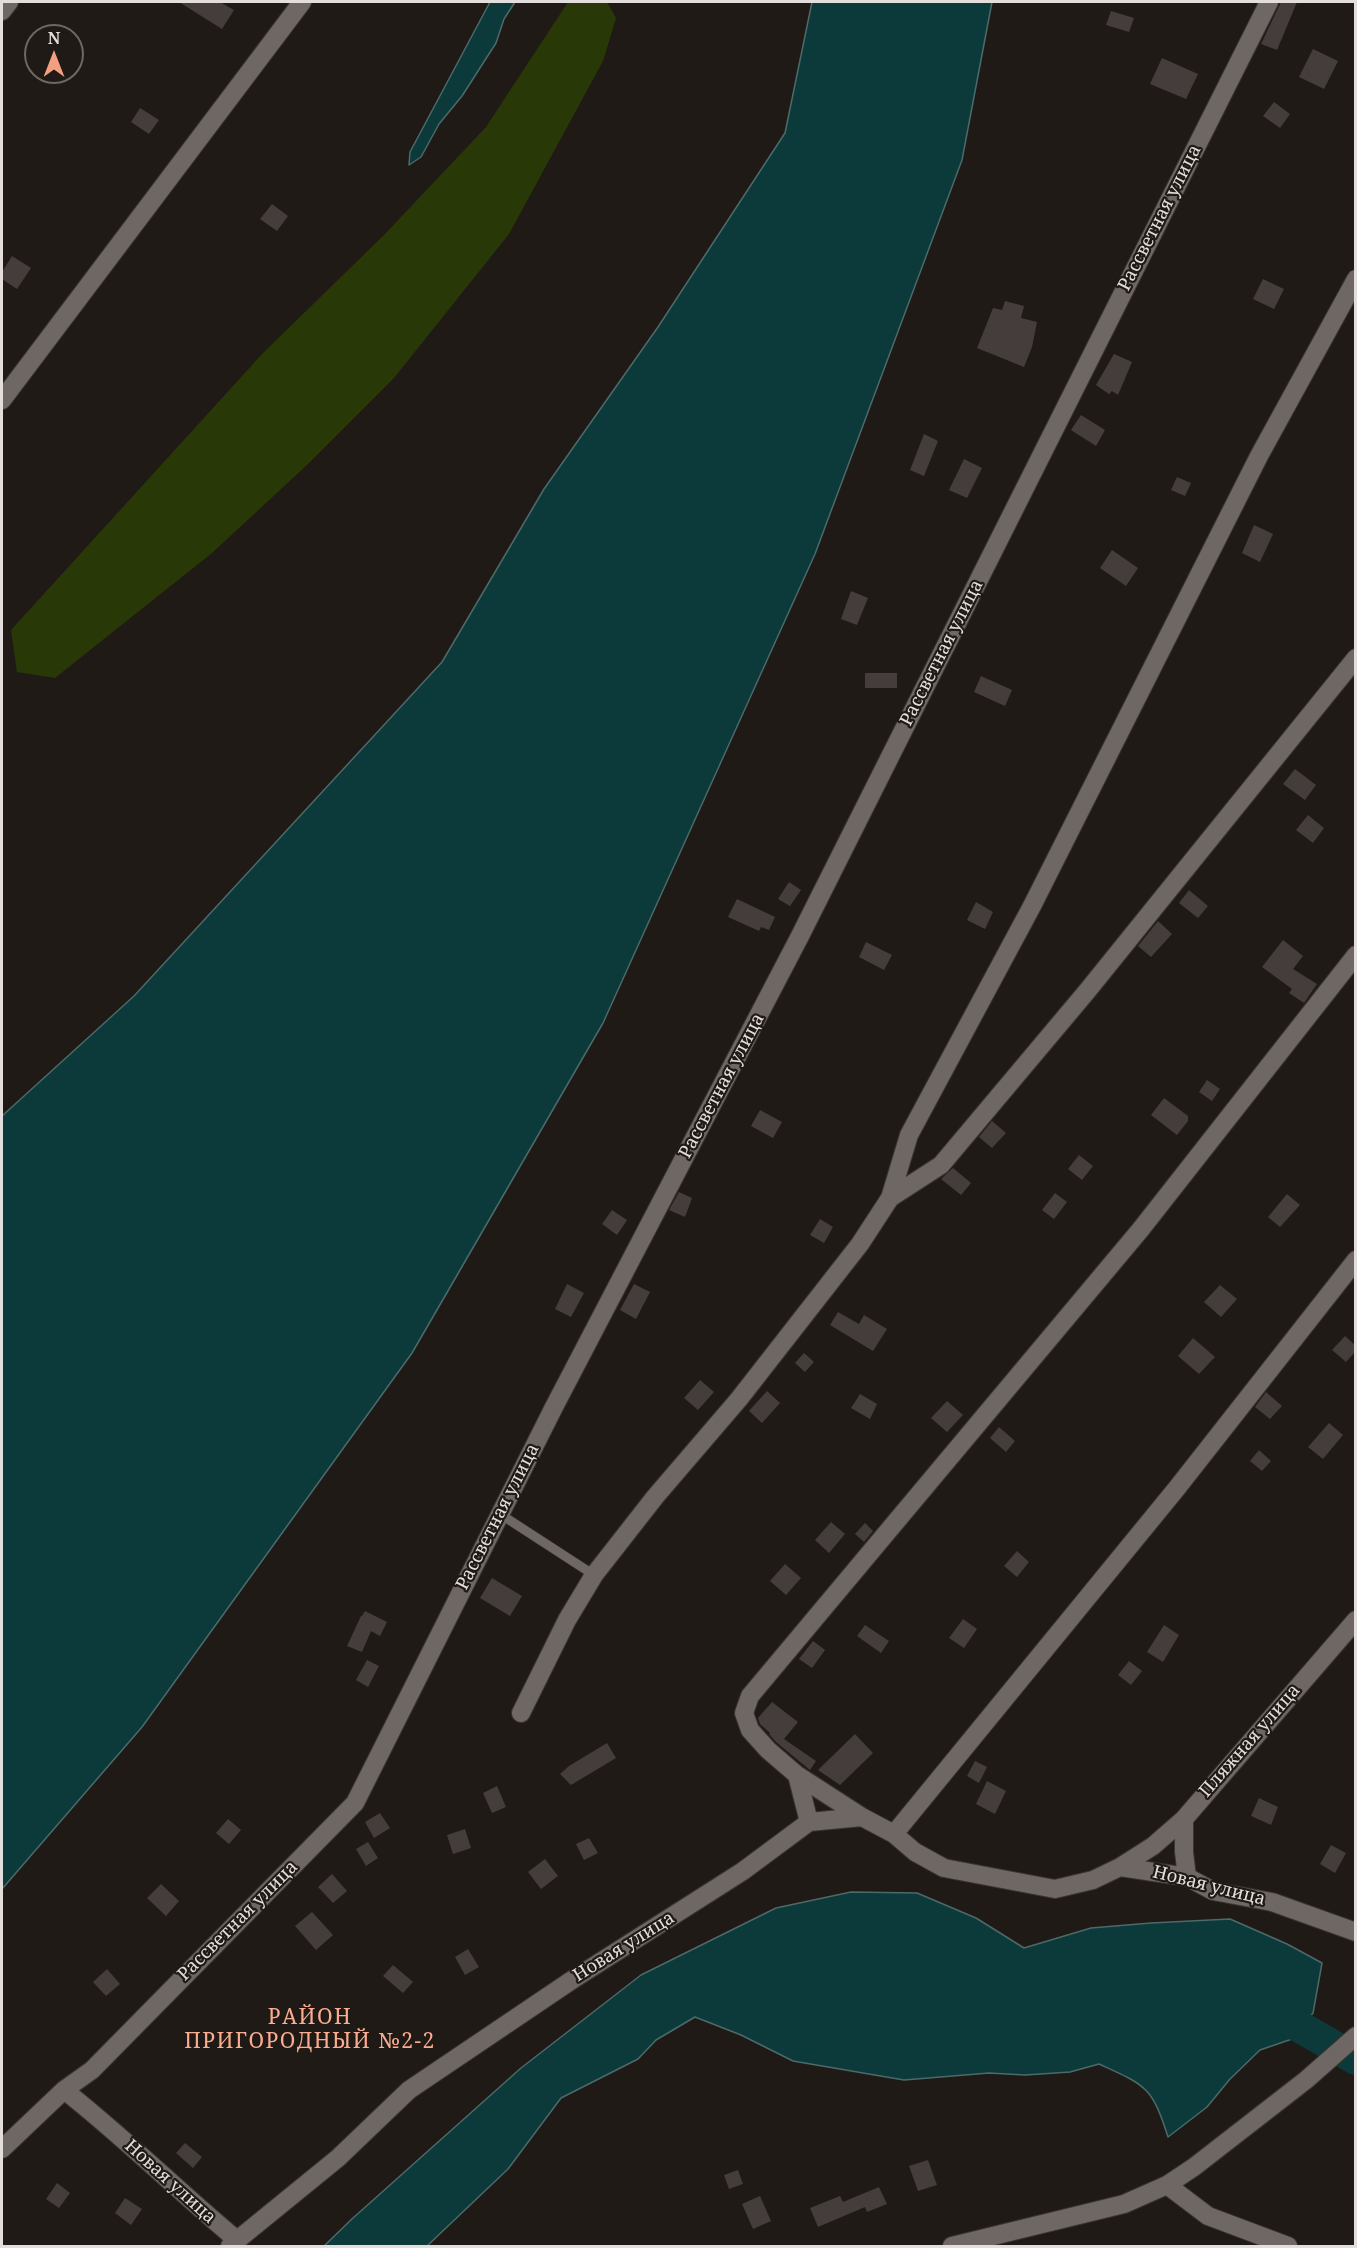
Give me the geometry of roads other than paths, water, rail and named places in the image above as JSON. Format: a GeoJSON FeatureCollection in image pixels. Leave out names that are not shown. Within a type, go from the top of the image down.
{"type":"FeatureCollection","features":[{"type":"Feature","properties":{"kind":"street"},"geometry":{"type":"LineString","coordinates":[[2,11],[9,2]]}},
{"type":"Feature","properties":{"kind":"street"},"geometry":{"type":"LineString","coordinates":[[2,400],[302,2]]}},
{"type":"Feature","properties":{"kind":"street","name":"Рассветная улица"},"geometry":{"type":"LineString","coordinates":[[64,2090],[92,2070],[355,1803],[500,1514],[800,936],[1269,2]]}},
{"type":"Feature","properties":{"kind":"street"},"geometry":{"type":"LineString","coordinates":[[521,1713],[567,1620],[594,1575],[655,1497],[739,1399],[860,1244],[890,1198],[909,1135],[1032,906],[1259,456],[1356,279]]}},
{"type":"Feature","properties":{"kind":"street"},"geometry":{"type":"LineString","coordinates":[[890,1198],[941,1165],[1096,981],[1356,658]]}},
{"type":"Feature","properties":{"kind":"street"},"geometry":{"type":"LineString","coordinates":[[1120,1867],[1093,1880],[1055,1889],[944,1868],[915,1852],[894,1834],[861,1817],[797,1775],[768,1750],[750,1730],[744,1713],[750,1696],[1141,1229],[1356,954]]}},
{"type":"Feature","properties":{"kind":"street"},"geometry":{"type":"LineString","coordinates":[[894,1834],[1177,1488],[1356,1260]]}},
{"type":"Feature","properties":{"kind":"street","name":"Пляжная улица"},"geometry":{"type":"LineString","coordinates":[[1120,1867],[1153,1846],[1184,1819],[1356,1620]]}},
{"type":"Feature","properties":{"kind":"street"},"geometry":{"type":"LineString","coordinates":[[797,1775],[809,1822],[861,1817]]}},
{"type":"Feature","properties":{"kind":"street"},"geometry":{"type":"LineString","coordinates":[[1184,1819],[1187,1877]]}},
{"type":"Feature","properties":{"kind":"street","name":"Новая улица"},"geometry":{"type":"LineString","coordinates":[[64,2090],[90,2110],[233,2243],[338,2158],[409,2090],[572,1980],[743,1871],[809,1822]]}},
{"type":"Feature","properties":{"kind":"street","name":"Новая улица"},"geometry":{"type":"LineString","coordinates":[[1120,1867],[1187,1877],[1213,1891],[1272,1902],[1356,1932]]}},
{"type":"Feature","properties":{"kind":"street"},"geometry":{"type":"LineString","coordinates":[[952,2247],[1124,2205],[1167,2185],[1194,2168],[1306,2080],[1356,2036]]}},
{"type":"Feature","properties":{"kind":"street"},"geometry":{"type":"LineString","coordinates":[[2,2149],[64,2090]]}},
{"type":"Feature","properties":{"kind":"street"},"geometry":{"type":"LineString","coordinates":[[1167,2185],[1208,2216],[1288,2247]]}},
{"type":"Feature","properties":{"kind":"lane"},"geometry":{"type":"LineString","coordinates":[[500,1514],[594,1575]]}},
{"type":"Feature","properties":{"kind":"water"},"geometry":{"type":"Polygon","coordinates":[[[490,2],[515,2],[504,19],[496,43],[462,96],[439,124],[421,157],[409,165],[410,152],[490,2]]]}},
{"type":"Feature","properties":{"kind":"water"},"geometry":{"type":"Polygon","coordinates":[[[812,2],[992,2],[962,160],[815,554],[603,1023],[412,1353],[142,1727],[2,1889],[2,1116],[134,996],[442,662],[544,489],[658,327],[785,133],[812,2]]]}},
{"type":"Feature","properties":{"kind":"water"},"geometry":{"type":"Polygon","coordinates":[[[851,1892],[917,1893],[976,1918],[1024,1948],[1091,1928],[1230,1919],[1287,1944],[1322,1963],[1313,2013],[1292,2039],[1260,2050],[1230,2079],[1207,2107],[1168,2137],[1157,2107],[1145,2089],[1127,2077],[1099,2064],[1070,2072],[1025,2075],[989,2073],[904,2080],[793,2061],[741,2035],[695,2017],[656,2040],[638,2059],[561,2098],[508,2169],[427,2246],[324,2246],[521,2068],[641,1975],[776,1908],[851,1892]]]}},
{"type":"Feature","properties":{"kind":"waterway"},"geometry":{"type":"LineString","coordinates":[[1263,2013],[1281,2016],[1356,2059]]}},
{"type":"Feature","properties":{"kind":"district","name":"РАЙОН ПРИГОРОДНЫЙ №2-2"},"geometry":{"type":"Point","coordinates":[310,2030]}}]}
